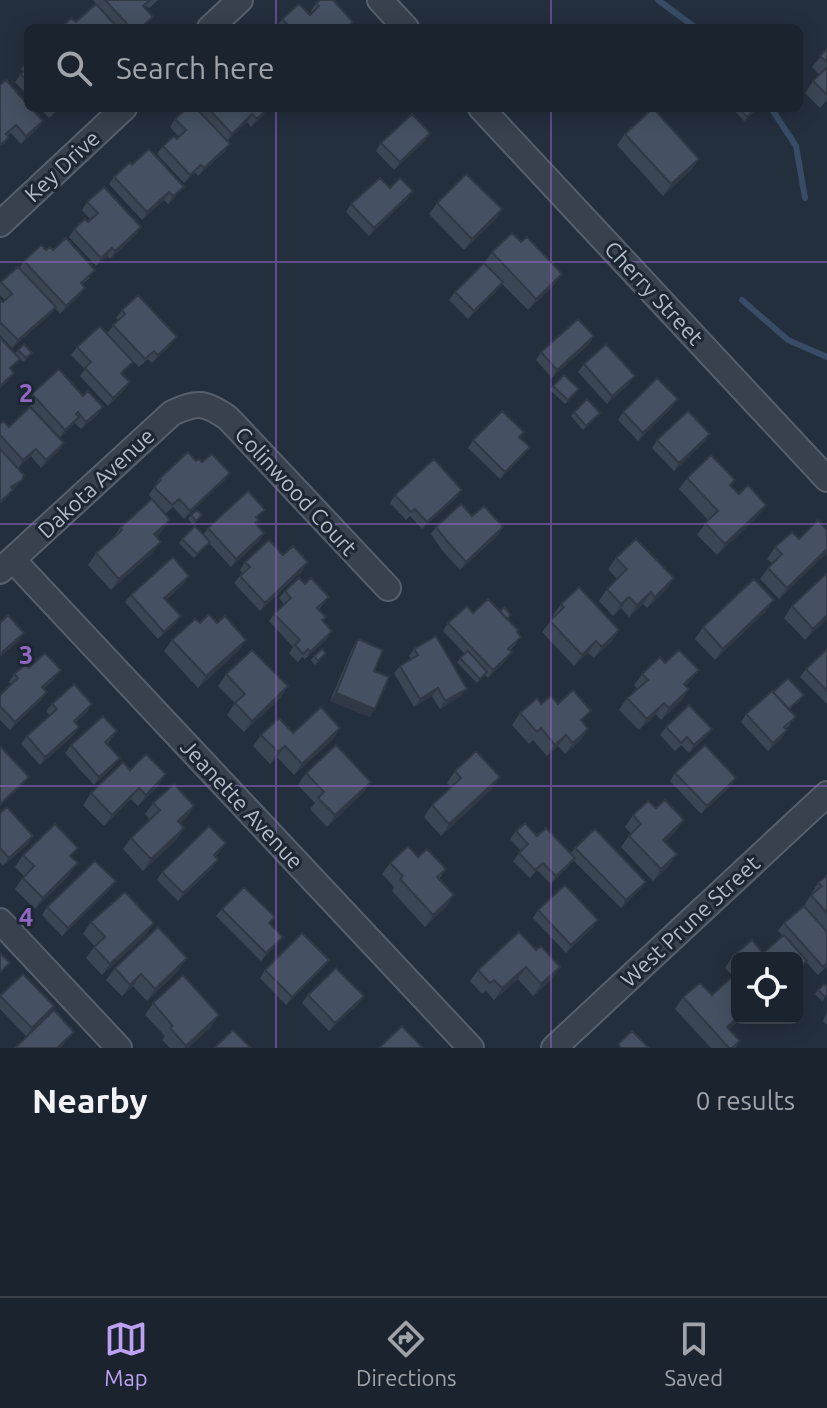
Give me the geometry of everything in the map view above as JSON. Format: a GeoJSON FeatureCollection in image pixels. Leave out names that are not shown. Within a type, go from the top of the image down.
{"type":"FeatureCollection","features":[{"type":"Feature","properties":{"kind":"street"},"geometry":{"type":"LineString","coordinates":[[214,24],[240,0]]}},
{"type":"Feature","properties":{"kind":"street"},"geometry":{"type":"LineString","coordinates":[[380,0],[402,24]]}},
{"type":"Feature","properties":{"kind":"street","name":"Key Drive"},"geometry":{"type":"LineString","coordinates":[[0,224],[120,112]]}},
{"type":"Feature","properties":{"kind":"street","name":"Cherry Street"},"geometry":{"type":"LineString","coordinates":[[485,112],[827,479]]}},
{"type":"Feature","properties":{"kind":"street","name":"Dakota Avenue"},"geometry":{"type":"LineString","coordinates":[[6,566],[172,413],[198,404]]}},
{"type":"Feature","properties":{"kind":"street","name":"Colinwood Court"},"geometry":{"type":"LineString","coordinates":[[198,404],[213,407],[228,418],[388,588]]}},
{"type":"Feature","properties":{"kind":"street","name":"Jeanette Avenue"},"geometry":{"type":"LineString","coordinates":[[6,566],[471,1048]]}},
{"type":"Feature","properties":{"kind":"street","name":"West Prune Street"},"geometry":{"type":"LineString","coordinates":[[554,1048],[827,794]]}},
{"type":"Feature","properties":{"kind":"street"},"geometry":{"type":"LineString","coordinates":[[0,921],[119,1048]]}},
{"type":"Feature","properties":{"kind":"building"},"geometry":{"type":"Polygon","coordinates":[[[105,0],[150,0],[143,6],[153,17],[145,24],[127,24],[105,0]]]}},
{"type":"Feature","properties":{"kind":"building"},"geometry":{"type":"Polygon","coordinates":[[[333,0],[353,22],[287,24],[282,19],[299,4],[310,15],[319,6],[316,3],[333,0]]]}},
{"type":"Feature","properties":{"kind":"building"},"geometry":{"type":"Polygon","coordinates":[[[96,4],[114,24],[65,24],[71,18],[76,22],[96,4]]]}},
{"type":"Feature","properties":{"kind":"building"},"geometry":{"type":"Polygon","coordinates":[[[827,49],[827,62],[820,56],[827,49]]]}},
{"type":"Feature","properties":{"kind":"building"},"geometry":{"type":"Polygon","coordinates":[[[827,67],[827,95],[813,81],[827,67]]]}},
{"type":"Feature","properties":{"kind":"building"},"geometry":{"type":"Polygon","coordinates":[[[6,80],[24,100],[24,112],[35,112],[43,121],[26,136],[16,125],[0,145],[0,85],[6,80]]]}},
{"type":"Feature","properties":{"kind":"building"},"geometry":{"type":"Polygon","coordinates":[[[183,112],[200,112],[230,144],[204,168],[201,165],[190,175],[163,146],[186,130],[175,119],[183,112]]]}},
{"type":"Feature","properties":{"kind":"building"},"geometry":{"type":"Polygon","coordinates":[[[212,112],[264,112],[257,119],[252,114],[232,134],[212,112]]]}},
{"type":"Feature","properties":{"kind":"building"},"geometry":{"type":"Polygon","coordinates":[[[649,112],[657,112],[699,159],[671,184],[625,134],[649,112]]]}},
{"type":"Feature","properties":{"kind":"building"},"geometry":{"type":"Polygon","coordinates":[[[412,114],[430,133],[400,162],[381,143],[412,114]]]}},
{"type":"Feature","properties":{"kind":"building"},"geometry":{"type":"Polygon","coordinates":[[[149,149],[184,187],[173,196],[169,192],[147,212],[114,177],[149,149]]]}},
{"type":"Feature","properties":{"kind":"building"},"geometry":{"type":"Polygon","coordinates":[[[466,174],[502,209],[472,239],[437,203],[466,174]]]}},
{"type":"Feature","properties":{"kind":"building"},"geometry":{"type":"Polygon","coordinates":[[[380,178],[390,188],[400,178],[413,191],[374,228],[351,204],[380,178]]]}},
{"type":"Feature","properties":{"kind":"building"},"geometry":{"type":"Polygon","coordinates":[[[104,187],[141,227],[115,251],[112,248],[101,258],[74,229],[98,213],[87,202],[104,187]]]}},
{"type":"Feature","properties":{"kind":"building"},"geometry":{"type":"Polygon","coordinates":[[[512,233],[521,242],[527,237],[562,274],[536,299],[492,252],[512,233]]]}},
{"type":"Feature","properties":{"kind":"building"},"geometry":{"type":"Polygon","coordinates":[[[66,238],[95,270],[81,283],[85,288],[66,306],[24,261],[41,245],[46,250],[50,247],[53,250],[66,238]]]}},
{"type":"Feature","properties":{"kind":"building"},"geometry":{"type":"Polygon","coordinates":[[[484,263],[503,282],[474,311],[455,292],[484,263]]]}},
{"type":"Feature","properties":{"kind":"building"},"geometry":{"type":"Polygon","coordinates":[[[18,267],[56,307],[18,340],[0,322],[0,300],[3,302],[12,294],[1,282],[18,267]]]}},
{"type":"Feature","properties":{"kind":"building"},"geometry":{"type":"Polygon","coordinates":[[[138,295],[177,337],[158,355],[154,351],[145,359],[113,325],[125,314],[122,310],[138,295]]]}},
{"type":"Feature","properties":{"kind":"building"},"geometry":{"type":"Polygon","coordinates":[[[578,319],[594,336],[557,370],[541,352],[578,319]]]}},
{"type":"Feature","properties":{"kind":"building"},"geometry":{"type":"Polygon","coordinates":[[[100,326],[133,362],[121,373],[130,382],[113,398],[85,368],[91,362],[77,347],[100,326]]]}},
{"type":"Feature","properties":{"kind":"building"},"geometry":{"type":"Polygon","coordinates":[[[0,338],[20,359],[10,368],[14,373],[0,386],[0,338]]]}},
{"type":"Feature","properties":{"kind":"building"},"geometry":{"type":"Polygon","coordinates":[[[24,344],[32,353],[26,358],[18,350],[24,344]]]}},
{"type":"Feature","properties":{"kind":"building"},"geometry":{"type":"Polygon","coordinates":[[[606,344],[635,376],[612,396],[584,364],[606,344]]]}},
{"type":"Feature","properties":{"kind":"building"},"geometry":{"type":"Polygon","coordinates":[[[59,369],[83,396],[88,391],[103,407],[86,422],[78,412],[79,417],[65,430],[32,394],[59,369]]]}},
{"type":"Feature","properties":{"kind":"building"},"geometry":{"type":"Polygon","coordinates":[[[564,375],[579,389],[568,400],[553,386],[564,375]]]}},
{"type":"Feature","properties":{"kind":"building"},"geometry":{"type":"Polygon","coordinates":[[[657,378],[678,399],[643,433],[623,412],[657,378]]]}},
{"type":"Feature","properties":{"kind":"building"},"geometry":{"type":"Polygon","coordinates":[[[587,399],[600,413],[586,426],[574,412],[587,399]]]}},
{"type":"Feature","properties":{"kind":"building"},"geometry":{"type":"Polygon","coordinates":[[[30,407],[64,443],[46,460],[36,449],[23,460],[0,435],[3,421],[9,427],[30,407]]]}},
{"type":"Feature","properties":{"kind":"building"},"geometry":{"type":"Polygon","coordinates":[[[502,411],[524,432],[519,437],[530,447],[505,472],[473,440],[502,411]]]}},
{"type":"Feature","properties":{"kind":"building"},"geometry":{"type":"Polygon","coordinates":[[[688,411],[710,434],[679,463],[657,440],[688,411]]]}},
{"type":"Feature","properties":{"kind":"building"},"geometry":{"type":"Polygon","coordinates":[[[0,449],[24,475],[0,502],[0,449]]]}},
{"type":"Feature","properties":{"kind":"building"},"geometry":{"type":"Polygon","coordinates":[[[188,452],[196,461],[199,459],[202,462],[212,454],[230,473],[190,511],[179,499],[172,505],[154,487],[188,452]]]}},
{"type":"Feature","properties":{"kind":"building"},"geometry":{"type":"Polygon","coordinates":[[[711,455],[735,480],[730,485],[739,494],[748,485],[766,505],[725,544],[705,523],[718,511],[687,478],[711,455]]]}},
{"type":"Feature","properties":{"kind":"building"},"geometry":{"type":"Polygon","coordinates":[[[434,459],[462,490],[427,522],[415,509],[411,512],[395,495],[434,459]]]}},
{"type":"Feature","properties":{"kind":"building"},"geometry":{"type":"Polygon","coordinates":[[[248,491],[265,510],[256,517],[259,520],[255,523],[264,533],[236,559],[208,528],[248,491]]]}},
{"type":"Feature","properties":{"kind":"building"},"geometry":{"type":"Polygon","coordinates":[[[152,499],[170,520],[154,534],[161,542],[119,579],[96,553],[152,499]]]}},
{"type":"Feature","properties":{"kind":"building"},"geometry":{"type":"Polygon","coordinates":[[[461,504],[472,516],[484,506],[503,527],[466,562],[436,527],[461,504]]]}},
{"type":"Feature","properties":{"kind":"building"},"geometry":{"type":"Polygon","coordinates":[[[197,510],[202,515],[196,521],[191,515],[197,510]]]}},
{"type":"Feature","properties":{"kind":"building"},"geometry":{"type":"Polygon","coordinates":[[[818,520],[827,530],[827,549],[787,588],[768,568],[782,554],[775,547],[792,532],[799,539],[818,520]]]}},
{"type":"Feature","properties":{"kind":"building"},"geometry":{"type":"Polygon","coordinates":[[[195,526],[210,542],[197,554],[182,539],[195,526]]]}},
{"type":"Feature","properties":{"kind":"building"},"geometry":{"type":"Polygon","coordinates":[[[636,539],[674,578],[655,597],[651,592],[637,605],[629,597],[621,604],[607,589],[627,569],[616,558],[636,539]]]}},
{"type":"Feature","properties":{"kind":"building"},"geometry":{"type":"Polygon","coordinates":[[[269,540],[283,555],[293,546],[308,562],[265,603],[240,576],[250,567],[245,562],[269,540]]]}},
{"type":"Feature","properties":{"kind":"building"},"geometry":{"type":"Polygon","coordinates":[[[173,557],[189,576],[164,598],[181,616],[164,632],[131,595],[173,557]]]}},
{"type":"Feature","properties":{"kind":"building"},"geometry":{"type":"Polygon","coordinates":[[[827,573],[827,615],[813,629],[792,606],[827,573]]]}},
{"type":"Feature","properties":{"kind":"building"},"geometry":{"type":"Polygon","coordinates":[[[299,578],[305,584],[311,578],[329,597],[317,608],[326,617],[322,620],[332,631],[310,652],[308,649],[303,654],[295,645],[300,640],[274,614],[291,598],[285,591],[299,578]]]}},
{"type":"Feature","properties":{"kind":"building"},"geometry":{"type":"Polygon","coordinates":[[[754,579],[774,600],[723,649],[703,627],[754,579]]]}},
{"type":"Feature","properties":{"kind":"building"},"geometry":{"type":"Polygon","coordinates":[[[579,587],[619,630],[602,647],[596,641],[582,655],[550,621],[564,607],[561,604],[579,587]]]}},
{"type":"Feature","properties":{"kind":"building"},"geometry":{"type":"Polygon","coordinates":[[[488,599],[521,637],[508,649],[512,652],[493,670],[448,623],[467,606],[473,613],[488,599]]]}},
{"type":"Feature","properties":{"kind":"building"},"geometry":{"type":"Polygon","coordinates":[[[504,607],[511,615],[507,619],[500,611],[504,607]]]}},
{"type":"Feature","properties":{"kind":"building"},"geometry":{"type":"Polygon","coordinates":[[[209,614],[217,623],[225,616],[246,640],[206,676],[172,640],[195,619],[200,623],[209,614]]]}},
{"type":"Feature","properties":{"kind":"building"},"geometry":{"type":"Polygon","coordinates":[[[8,615],[24,633],[0,654],[0,623],[8,615]]]}},
{"type":"Feature","properties":{"kind":"building"},"geometry":{"type":"Polygon","coordinates":[[[436,636],[467,689],[445,701],[438,688],[420,699],[400,666],[418,655],[414,649],[436,636]]]}},
{"type":"Feature","properties":{"kind":"building"},"geometry":{"type":"Polygon","coordinates":[[[358,639],[383,650],[374,671],[389,677],[375,709],[336,693],[358,639]]]}},
{"type":"Feature","properties":{"kind":"building"},"geometry":{"type":"Polygon","coordinates":[[[322,649],[326,653],[318,661],[314,656],[322,649]]]}},
{"type":"Feature","properties":{"kind":"building"},"geometry":{"type":"Polygon","coordinates":[[[827,649],[827,691],[806,669],[827,649]]]}},
{"type":"Feature","properties":{"kind":"building"},"geometry":{"type":"Polygon","coordinates":[[[252,650],[288,686],[252,721],[235,703],[245,694],[226,674],[252,650]]]}},
{"type":"Feature","properties":{"kind":"building"},"geometry":{"type":"Polygon","coordinates":[[[679,650],[699,670],[684,684],[689,689],[669,708],[664,703],[647,719],[627,698],[648,680],[642,674],[660,657],[665,663],[679,650]]]}},
{"type":"Feature","properties":{"kind":"building"},"geometry":{"type":"Polygon","coordinates":[[[468,651],[487,672],[480,679],[460,658],[468,651]]]}},
{"type":"Feature","properties":{"kind":"building"},"geometry":{"type":"Polygon","coordinates":[[[45,653],[61,670],[42,687],[47,692],[15,722],[0,706],[0,695],[18,678],[14,674],[26,664],[29,668],[45,653]]]}},
{"type":"Feature","properties":{"kind":"building"},"geometry":{"type":"Polygon","coordinates":[[[788,678],[804,695],[789,709],[773,692],[788,678]]]}},
{"type":"Feature","properties":{"kind":"building"},"geometry":{"type":"Polygon","coordinates":[[[74,684],[92,704],[74,721],[79,727],[45,757],[27,736],[57,709],[52,704],[74,684]]]}},
{"type":"Feature","properties":{"kind":"building"},"geometry":{"type":"Polygon","coordinates":[[[573,690],[591,711],[581,720],[588,729],[573,743],[566,735],[555,745],[541,728],[537,732],[520,713],[537,698],[541,704],[551,696],[558,704],[573,690]]]}},
{"type":"Feature","properties":{"kind":"building"},"geometry":{"type":"Polygon","coordinates":[[[772,691],[796,717],[773,743],[746,714],[772,691]]]}},
{"type":"Feature","properties":{"kind":"building"},"geometry":{"type":"Polygon","coordinates":[[[689,705],[712,729],[694,745],[687,737],[681,743],[666,727],[689,705]]]}},
{"type":"Feature","properties":{"kind":"building"},"geometry":{"type":"Polygon","coordinates":[[[321,707],[340,728],[302,764],[285,746],[278,752],[261,735],[279,718],[293,733],[321,707]]]}},
{"type":"Feature","properties":{"kind":"building"},"geometry":{"type":"Polygon","coordinates":[[[103,716],[117,731],[105,742],[120,758],[99,777],[71,745],[103,716]]]}},
{"type":"Feature","properties":{"kind":"building"},"geometry":{"type":"Polygon","coordinates":[[[336,745],[371,782],[335,815],[318,798],[324,792],[306,773],[336,745]]]}},
{"type":"Feature","properties":{"kind":"building"},"geometry":{"type":"Polygon","coordinates":[[[705,745],[736,778],[707,806],[675,773],[705,745]]]}},
{"type":"Feature","properties":{"kind":"building"},"geometry":{"type":"Polygon","coordinates":[[[0,746],[29,777],[0,804],[0,746]]]}},
{"type":"Feature","properties":{"kind":"building"},"geometry":{"type":"Polygon","coordinates":[[[476,751],[500,777],[449,824],[432,805],[461,778],[455,771],[476,751]]]}},
{"type":"Feature","properties":{"kind":"building"},"geometry":{"type":"Polygon","coordinates":[[[146,754],[166,774],[146,795],[139,788],[112,815],[91,793],[123,762],[130,770],[146,754]]]}},
{"type":"Feature","properties":{"kind":"building"},"geometry":{"type":"Polygon","coordinates":[[[174,784],[194,806],[178,821],[184,828],[151,859],[131,838],[160,810],[153,803],[174,784]]]}},
{"type":"Feature","properties":{"kind":"building"},"geometry":{"type":"Polygon","coordinates":[[[665,800],[684,820],[663,840],[677,854],[661,869],[629,836],[641,824],[633,815],[648,801],[656,808],[665,800]]]}},
{"type":"Feature","properties":{"kind":"building"},"geometry":{"type":"Polygon","coordinates":[[[7,807],[33,836],[9,858],[0,848],[0,813],[7,807]]]}},
{"type":"Feature","properties":{"kind":"building"},"geometry":{"type":"Polygon","coordinates":[[[525,823],[537,836],[546,828],[575,858],[556,876],[543,863],[535,870],[519,853],[528,844],[516,831],[525,823]]]}},
{"type":"Feature","properties":{"kind":"building"},"geometry":{"type":"Polygon","coordinates":[[[55,824],[78,848],[70,856],[78,863],[43,898],[23,878],[34,866],[23,855],[55,824]]]}},
{"type":"Feature","properties":{"kind":"building"},"geometry":{"type":"Polygon","coordinates":[[[209,826],[226,843],[214,855],[218,860],[183,893],[162,872],[209,826]]]}},
{"type":"Feature","properties":{"kind":"building"},"geometry":{"type":"Polygon","coordinates":[[[595,829],[646,882],[626,900],[575,848],[595,829]]]}},
{"type":"Feature","properties":{"kind":"building"},"geometry":{"type":"Polygon","coordinates":[[[408,846],[418,857],[427,849],[446,869],[437,877],[454,895],[433,915],[400,879],[403,876],[390,863],[408,846]]]}},
{"type":"Feature","properties":{"kind":"building"},"geometry":{"type":"Polygon","coordinates":[[[95,861],[116,881],[68,928],[47,907],[95,861]]]}},
{"type":"Feature","properties":{"kind":"building"},"geometry":{"type":"Polygon","coordinates":[[[827,875],[827,913],[811,895],[822,886],[818,883],[827,875]]]}},
{"type":"Feature","properties":{"kind":"building"},"geometry":{"type":"Polygon","coordinates":[[[565,885],[598,920],[571,945],[538,910],[565,885]]]}},
{"type":"Feature","properties":{"kind":"building"},"geometry":{"type":"Polygon","coordinates":[[[244,887],[275,917],[269,923],[283,937],[266,953],[222,909],[244,887]]]}},
{"type":"Feature","properties":{"kind":"building"},"geometry":{"type":"Polygon","coordinates":[[[125,892],[154,923],[110,964],[94,947],[105,937],[91,922],[125,892]]]}},
{"type":"Feature","properties":{"kind":"building"},"geometry":{"type":"Polygon","coordinates":[[[804,906],[827,932],[827,963],[823,967],[784,923],[804,906]]]}},
{"type":"Feature","properties":{"kind":"building"},"geometry":{"type":"Polygon","coordinates":[[[158,927],[187,958],[155,989],[141,974],[130,985],[115,968],[158,927]]]}},
{"type":"Feature","properties":{"kind":"building"},"geometry":{"type":"Polygon","coordinates":[[[519,932],[536,950],[541,946],[560,967],[541,984],[526,967],[502,988],[494,980],[490,983],[478,970],[519,932]]]}},
{"type":"Feature","properties":{"kind":"building"},"geometry":{"type":"Polygon","coordinates":[[[302,933],[329,960],[292,997],[265,970],[302,933]]]}},
{"type":"Feature","properties":{"kind":"building"},"geometry":{"type":"Polygon","coordinates":[[[784,935],[799,952],[764,952],[784,935]]]}},
{"type":"Feature","properties":{"kind":"building"},"geometry":{"type":"Polygon","coordinates":[[[752,940],[762,952],[738,952],[752,940]]]}},
{"type":"Feature","properties":{"kind":"building"},"geometry":{"type":"Polygon","coordinates":[[[0,953],[10,963],[0,972],[0,953]]]}},
{"type":"Feature","properties":{"kind":"building"},"geometry":{"type":"Polygon","coordinates":[[[336,968],[364,996],[335,1023],[308,995],[336,968]]]}},
{"type":"Feature","properties":{"kind":"building"},"geometry":{"type":"Polygon","coordinates":[[[23,974],[54,1006],[32,1028],[0,996],[23,974]]]}},
{"type":"Feature","properties":{"kind":"building"},"geometry":{"type":"Polygon","coordinates":[[[183,975],[219,1015],[186,1046],[153,1003],[183,975]]]}},
{"type":"Feature","properties":{"kind":"building"},"geometry":{"type":"Polygon","coordinates":[[[731,978],[731,1023],[727,1027],[740,1041],[732,1048],[683,997],[700,983],[712,995],[731,978]]]}},
{"type":"Feature","properties":{"kind":"building"},"geometry":{"type":"Polygon","coordinates":[[[824,984],[827,986],[825,997],[818,990],[824,984]]]}},
{"type":"Feature","properties":{"kind":"building"},"geometry":{"type":"Polygon","coordinates":[[[54,1010],[74,1032],[57,1048],[15,1048],[54,1010]]]}},
{"type":"Feature","properties":{"kind":"building"},"geometry":{"type":"Polygon","coordinates":[[[402,1026],[423,1048],[379,1048],[402,1026]]]}},
{"type":"Feature","properties":{"kind":"building"},"geometry":{"type":"Polygon","coordinates":[[[233,1030],[251,1048],[214,1048],[233,1030]]]}},
{"type":"Feature","properties":{"kind":"building"},"geometry":{"type":"Polygon","coordinates":[[[632,1031],[649,1048],[621,1048],[618,1044],[632,1031]]]}},
{"type":"Feature","properties":{"kind":"waterway"},"geometry":{"type":"LineString","coordinates":[[658,0],[691,24]]}},
{"type":"Feature","properties":{"kind":"waterway"},"geometry":{"type":"LineString","coordinates":[[774,112],[796,146],[805,198]]}},
{"type":"Feature","properties":{"kind":"waterway"},"geometry":{"type":"LineString","coordinates":[[742,300],[788,340],[827,357]]}}]}
